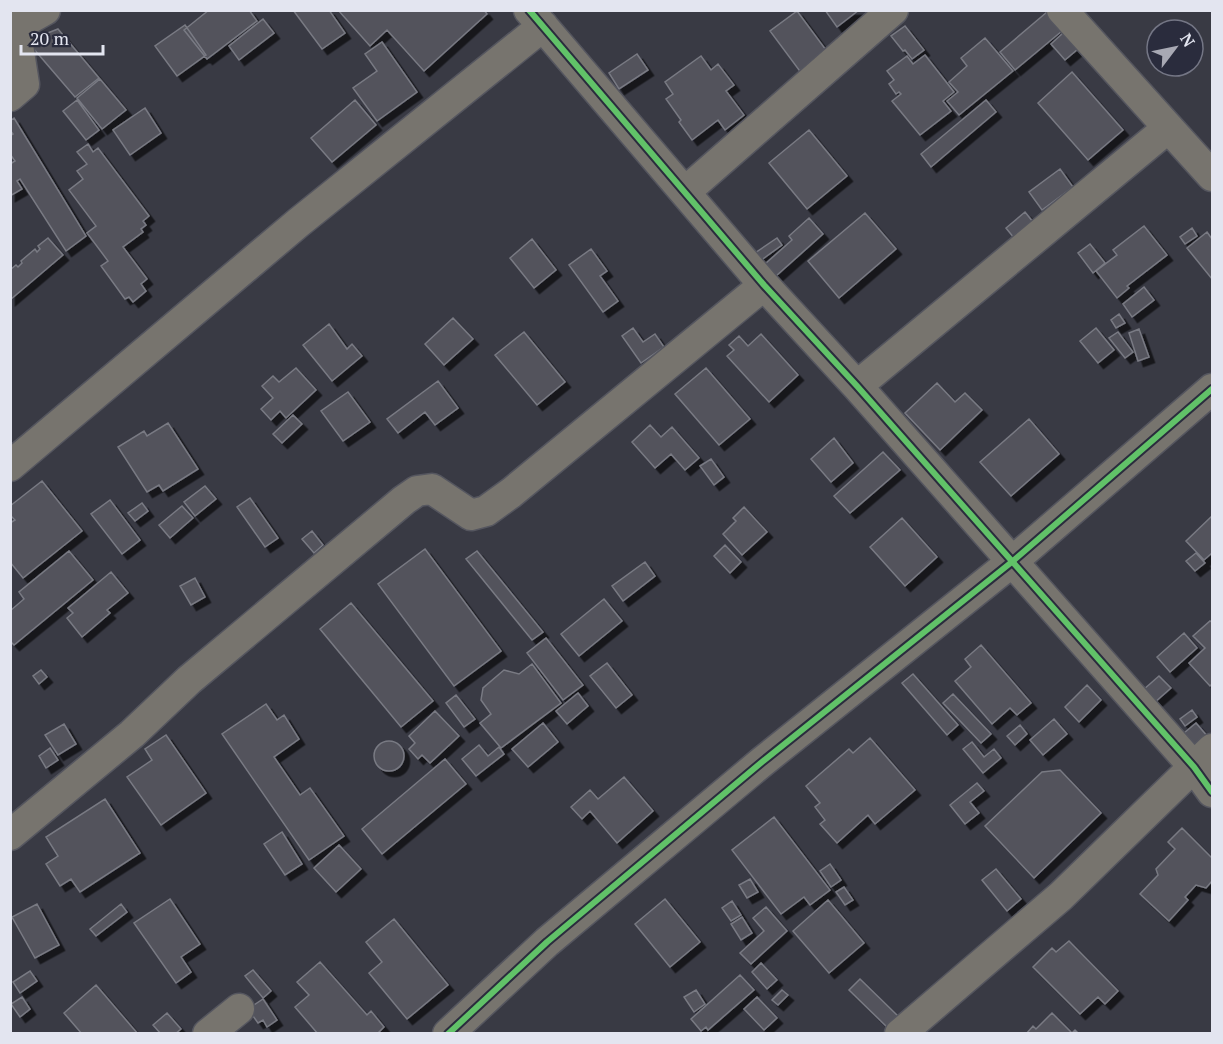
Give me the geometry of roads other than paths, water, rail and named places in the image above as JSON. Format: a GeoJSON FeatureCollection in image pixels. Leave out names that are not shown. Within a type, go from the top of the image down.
{"type":"FeatureCollection","features":[{"type":"Feature","properties":{"kind":"street"},"geometry":{"type":"LineString","coordinates":[[10,96],[24,84],[17,39],[22,23],[45,10]]}},
{"type":"Feature","properties":{"kind":"street"},"geometry":{"type":"LineString","coordinates":[[685,192],[892,10]]}},
{"type":"Feature","properties":{"kind":"street"},"geometry":{"type":"LineString","coordinates":[[1062,10],[1212,176]]}},
{"type":"Feature","properties":{"kind":"street"},"geometry":{"type":"LineString","coordinates":[[10,466],[536,18],[764,285],[1013,561],[1203,758],[1212,792]]}},
{"type":"Feature","properties":{"kind":"street"},"geometry":{"type":"LineString","coordinates":[[857,386],[1168,128]]}},
{"type":"Feature","properties":{"kind":"street"},"geometry":{"type":"LineString","coordinates":[[10,835],[132,734],[189,680],[417,491],[432,489],[471,515],[486,511],[511,493],[764,285]]}},
{"type":"Feature","properties":{"kind":"street"},"geometry":{"type":"LineString","coordinates":[[448,1034],[547,942],[744,777],[1013,561],[1212,388]]}},
{"type":"Feature","properties":{"kind":"street"},"geometry":{"type":"LineString","coordinates":[[900,1034],[1061,896],[1203,758]]}},
{"type":"Feature","properties":{"kind":"street"},"geometry":{"type":"LineString","coordinates":[[208,1034],[238,1009]]}}]}
